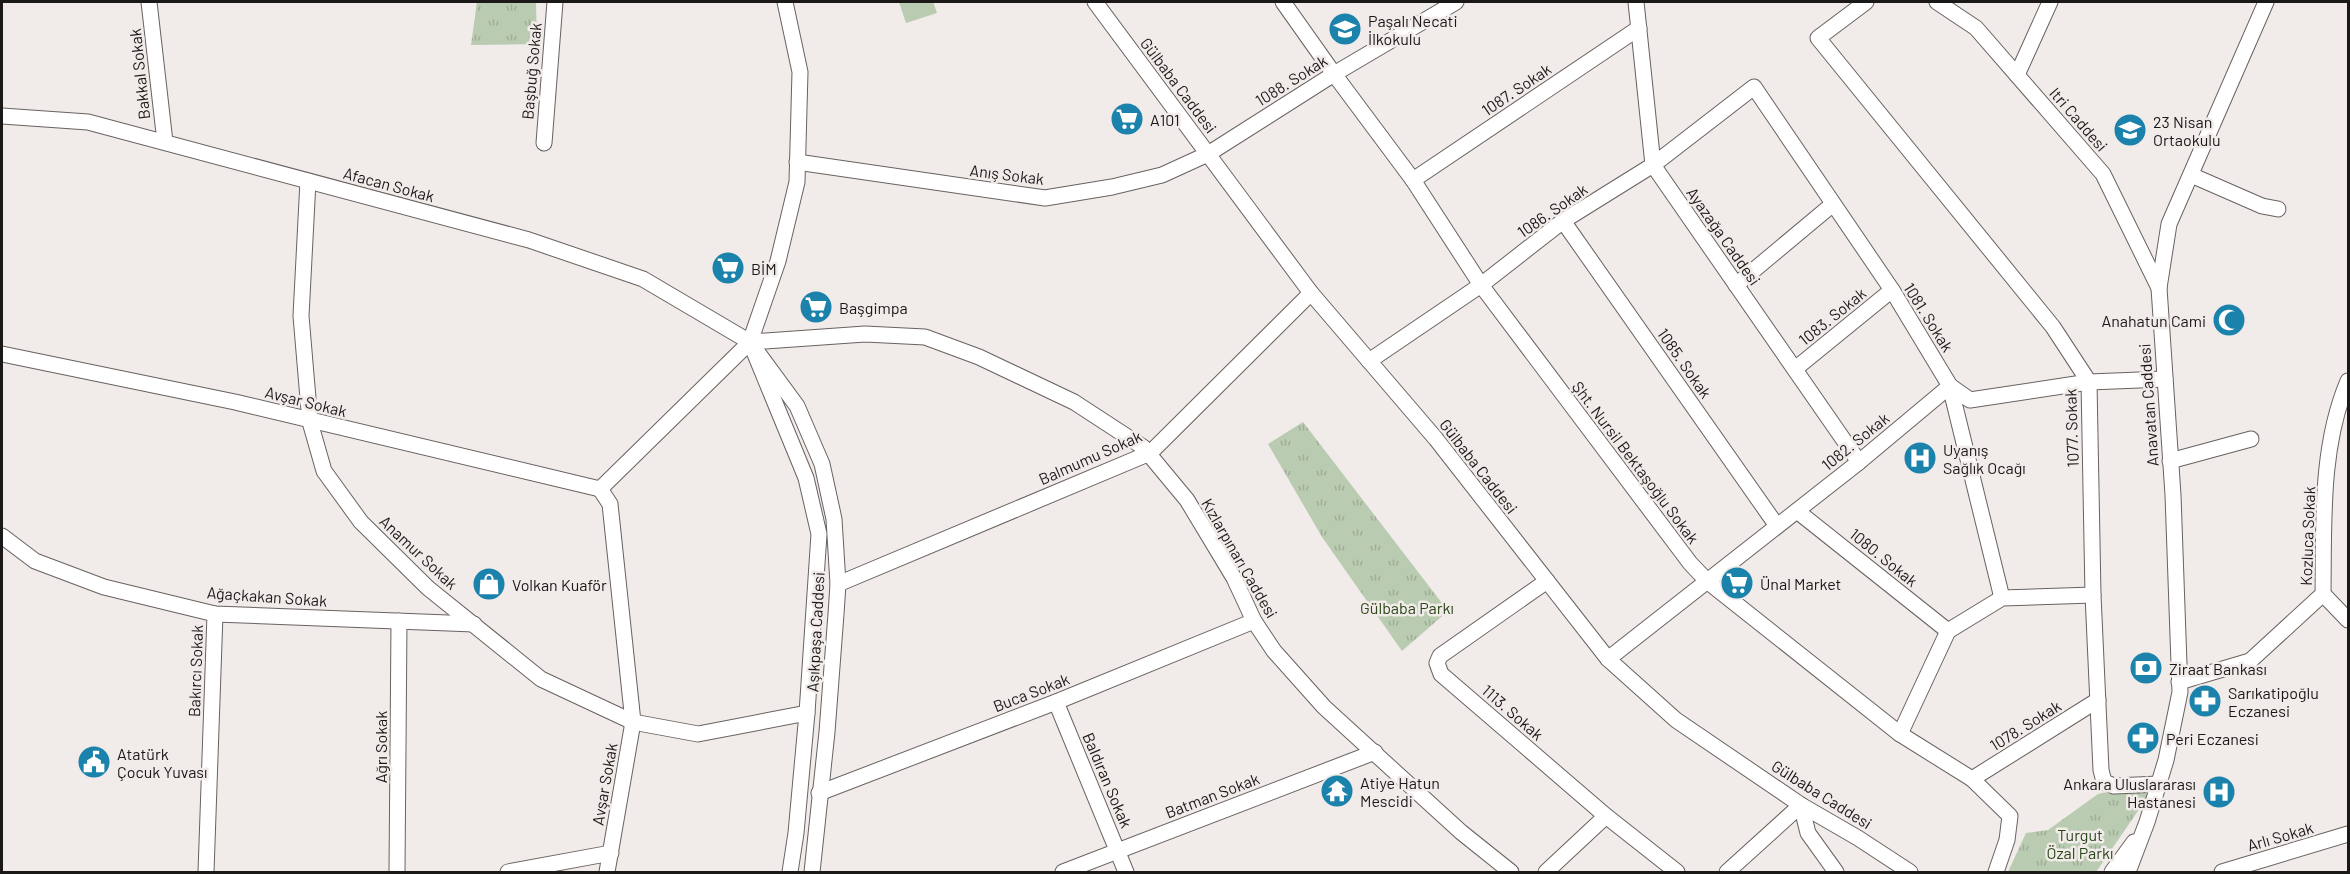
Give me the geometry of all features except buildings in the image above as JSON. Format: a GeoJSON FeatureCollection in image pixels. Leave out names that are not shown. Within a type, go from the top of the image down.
{"type":"FeatureCollection","features":[{"type":"Feature","properties":{"kind":"street","name":"Bakkal Sokak"},"geometry":{"type":"LineString","coordinates":[[149,2],[165,142]]}},
{"type":"Feature","properties":{"kind":"street","name":"Başbuğ Sokak"},"geometry":{"type":"LineString","coordinates":[[544,142],[555,2]]}},
{"type":"Feature","properties":{"kind":"street"},"geometry":{"type":"LineString","coordinates":[[600,489],[750,342],[778,261],[796,182],[800,72],[785,2]]}},
{"type":"Feature","properties":{"kind":"street","name":"Gülbaba Caddesi"},"geometry":{"type":"LineString","coordinates":[[1095,2],[1311,293],[1436,439],[1608,659],[1676,720],[1801,805],[1858,838],[1910,873]]}},
{"type":"Feature","properties":{"kind":"street","name":"Şht. Nursil Bektaşoğlu Sokak"},"geometry":{"type":"LineString","coordinates":[[1283,2],[1334,75],[1413,180],[1481,285],[1690,563],[1707,581],[1900,734],[1972,780],[2010,816],[2007,840],[1996,873]]}},
{"type":"Feature","properties":{"kind":"street","name":"1088. Sokak"},"geometry":{"type":"LineString","coordinates":[[1208,154],[1456,2]]}},
{"type":"Feature","properties":{"kind":"street","name":"Ayazağa Caddesi"},"geometry":{"type":"LineString","coordinates":[[1636,2],[1653,165],[1859,462]]}},
{"type":"Feature","properties":{"kind":"street","name":"1077. Sokak"},"geometry":{"type":"LineString","coordinates":[[1866,2],[1818,38],[2053,327],[2088,382],[2093,595],[2101,770],[2104,782],[2114,786],[2159,784]]}},
{"type":"Feature","properties":{"kind":"street","name":"Itri Caddesi"},"geometry":{"type":"LineString","coordinates":[[1936,2],[1976,28],[2103,174],[2159,288]]}},
{"type":"Feature","properties":{"kind":"street"},"geometry":{"type":"LineString","coordinates":[[1957,2],[1965,21]]}},
{"type":"Feature","properties":{"kind":"street"},"geometry":{"type":"LineString","coordinates":[[2017,75],[2050,2]]}},
{"type":"Feature","properties":{"kind":"street","name":"Anavatan Caddesi"},"geometry":{"type":"LineString","coordinates":[[2147,822],[2166,760],[2180,692],[2170,461],[2159,288],[2169,224],[2266,2]]}},
{"type":"Feature","properties":{"kind":"street","name":"1087. Sokak"},"geometry":{"type":"LineString","coordinates":[[1413,180],[1639,28]]}},
{"type":"Feature","properties":{"kind":"street","name":"1086. Sokak"},"geometry":{"type":"LineString","coordinates":[[1369,361],[1481,285],[1563,221],[1653,165],[1754,87]]}},
{"type":"Feature","properties":{"kind":"street","name":"1081. Sokak"},"geometry":{"type":"LineString","coordinates":[[1754,87],[1892,290],[1950,386],[2002,598]]}},
{"type":"Feature","properties":{"kind":"street","name":"Afacan Sokak"},"geometry":{"type":"LineString","coordinates":[[2,116],[88,122],[529,240],[643,279],[750,342]]}},
{"type":"Feature","properties":{"kind":"street","name":"Anış Sokak"},"geometry":{"type":"LineString","coordinates":[[797,162],[1045,198],[1112,187],[1162,175],[1208,154]]}},
{"type":"Feature","properties":{"kind":"street"},"geometry":{"type":"LineString","coordinates":[[2192,175],[2262,206],[2278,209]]}},
{"type":"Feature","properties":{"kind":"street","name":"Anamur Sokak"},"geometry":{"type":"LineString","coordinates":[[308,181],[301,316],[310,422],[324,471],[361,522],[428,588],[541,679],[633,722],[698,734],[807,713]]}},
{"type":"Feature","properties":{"kind":"street"},"geometry":{"type":"LineString","coordinates":[[1736,285],[1833,204]]}},
{"type":"Feature","properties":{"kind":"street","name":"1085. Sokak"},"geometry":{"type":"LineString","coordinates":[[1563,221],[1777,526]]}},
{"type":"Feature","properties":{"kind":"street","name":"1083. Sokak"},"geometry":{"type":"LineString","coordinates":[[1795,369],[1892,290]]}},
{"type":"Feature","properties":{"kind":"street","name":"Balmumu Sokak"},"geometry":{"type":"LineString","coordinates":[[838,584],[1150,453],[1311,293]]}},
{"type":"Feature","properties":{"kind":"street","name":"Kızlarpınarı Caddesi"},"geometry":{"type":"LineString","coordinates":[[750,342],[865,334],[925,337],[979,357],[1074,402],[1150,453],[1187,500],[1234,578],[1254,621],[1274,651],[1324,707],[1461,832],[1511,873]]}},
{"type":"Feature","properties":{"kind":"street","name":"Aşıkpaşa Caddesi"},"geometry":{"type":"LineString","coordinates":[[750,342],[797,406],[822,464],[834,519],[838,584],[827,732],[812,873]]}},
{"type":"Feature","properties":{"kind":"street","name":"Aşıkpaşa Caddesi"},"geometry":{"type":"LineString","coordinates":[[750,342],[806,478],[819,534],[807,713],[790,873]]}},
{"type":"Feature","properties":{"kind":"street","name":"Avşar Sokak"},"geometry":{"type":"LineString","coordinates":[[2,354],[235,402],[310,422],[600,489],[610,504],[633,722],[607,873]]}},
{"type":"Feature","properties":{"kind":"street"},"geometry":{"type":"LineString","coordinates":[[1950,386],[1970,400],[2088,382],[2165,379]]}},
{"type":"Feature","properties":{"kind":"street","name":"Kozluca Sokak"},"geometry":{"type":"LineString","coordinates":[[2180,682],[2250,661],[2323,594],[2324,514],[2333,425],[2349,381]]}},
{"type":"Feature","properties":{"kind":"street","name":"1082. Sokak"},"geometry":{"type":"LineString","coordinates":[[1608,659],[1859,462],[1950,386]]}},
{"type":"Feature","properties":{"kind":"street"},"geometry":{"type":"LineString","coordinates":[[2170,461],[2251,439]]}},
{"type":"Feature","properties":{"kind":"street","name":"1080. Sokak"},"geometry":{"type":"LineString","coordinates":[[1797,511],[1948,631]]}},
{"type":"Feature","properties":{"kind":"street","name":"Ağaçkakan Sokak"},"geometry":{"type":"LineString","coordinates":[[2,536],[34,561],[104,587],[215,614],[474,624]]}},
{"type":"Feature","properties":{"kind":"street","name":"1113. Sokak"},"geometry":{"type":"LineString","coordinates":[[1547,581],[1440,656],[1437,663],[1441,674],[1606,816],[1677,873]]}},
{"type":"Feature","properties":{"kind":"street"},"geometry":{"type":"LineString","coordinates":[[2323,594],[2349,620]]}},
{"type":"Feature","properties":{"kind":"street"},"geometry":{"type":"LineString","coordinates":[[1900,734],[1948,631],[2002,598],[2093,595]]}},
{"type":"Feature","properties":{"kind":"street","name":"Bakırcı Sokak"},"geometry":{"type":"LineString","coordinates":[[206,873],[215,614]]}},
{"type":"Feature","properties":{"kind":"street","name":"Ağrı Sokak"},"geometry":{"type":"LineString","coordinates":[[397,873],[399,621]]}},
{"type":"Feature","properties":{"kind":"street","name":"Buca Sokak"},"geometry":{"type":"LineString","coordinates":[[819,793],[1056,702],[1254,621]]}},
{"type":"Feature","properties":{"kind":"street","name":"1078. Sokak"},"geometry":{"type":"LineString","coordinates":[[1972,780],[2098,700]]}},
{"type":"Feature","properties":{"kind":"street","name":"Baldıran Sokak"},"geometry":{"type":"LineString","coordinates":[[1056,702],[1126,873]]}},
{"type":"Feature","properties":{"kind":"street","name":"Batman Sokak"},"geometry":{"type":"LineString","coordinates":[[1063,873],[1375,753]]}},
{"type":"Feature","properties":{"kind":"street"},"geometry":{"type":"LineString","coordinates":[[1728,873],[1801,805],[1808,833],[1836,873]]}},
{"type":"Feature","properties":{"kind":"street"},"geometry":{"type":"LineString","coordinates":[[1546,873],[1606,816]]}},
{"type":"Feature","properties":{"kind":"street"},"geometry":{"type":"LineString","coordinates":[[2112,873],[2147,822]]}},
{"type":"Feature","properties":{"kind":"street"},"geometry":{"type":"LineString","coordinates":[[2128,873],[2147,822]]}},
{"type":"Feature","properties":{"kind":"street","name":"Arlı Sokak"},"geometry":{"type":"LineString","coordinates":[[2222,873],[2349,834]]}},
{"type":"Feature","properties":{"kind":"street"},"geometry":{"type":"LineString","coordinates":[[508,873],[611,853]]}},
{"type":"Feature","properties":{"kind":"green space"},"geometry":{"type":"Polygon","coordinates":[[[477,2],[536,2],[537,44],[471,45],[477,2]]]}},
{"type":"Feature","properties":{"kind":"green space"},"geometry":{"type":"Polygon","coordinates":[[[899,2],[933,2],[937,13],[906,23],[899,2]]]}},
{"type":"Feature","properties":{"kind":"green space","name":"Gülbaba Parkı"},"geometry":{"type":"Polygon","coordinates":[[[1303,422],[1448,611],[1402,651],[1322,537],[1268,444],[1303,422]]]}},
{"type":"Feature","properties":{"kind":"green space","name":"Turgut Özal Parkı"},"geometry":{"type":"Polygon","coordinates":[[[2129,787],[2151,792],[2096,872],[2008,872],[2026,833],[2048,830],[2098,794],[2129,787]]]}},
{"type":"Feature","properties":{"kind":"place","name":"Paşalı Necati İlkokulu"},"geometry":{"type":"Point","coordinates":[1345,29]}},
{"type":"Feature","properties":{"kind":"place","name":"A101"},"geometry":{"type":"Point","coordinates":[1127,119]}},
{"type":"Feature","properties":{"kind":"place","name":"23 Nisan Ortaokulu"},"geometry":{"type":"Point","coordinates":[2130,130]}},
{"type":"Feature","properties":{"kind":"place","name":"BİM"},"geometry":{"type":"Point","coordinates":[728,268]}},
{"type":"Feature","properties":{"kind":"place","name":"Başgimpa"},"geometry":{"type":"Point","coordinates":[816,307]}},
{"type":"Feature","properties":{"kind":"place","name":"Anahatun Cami"},"geometry":{"type":"Point","coordinates":[2229,320]}},
{"type":"Feature","properties":{"kind":"place","name":"Uyanış Sağlık Ocağı"},"geometry":{"type":"Point","coordinates":[1920,458]}},
{"type":"Feature","properties":{"kind":"place","name":"Ünal Market"},"geometry":{"type":"Point","coordinates":[1737,583]}},
{"type":"Feature","properties":{"kind":"place","name":"Volkan Kuaför"},"geometry":{"type":"Point","coordinates":[489,584]}},
{"type":"Feature","properties":{"kind":"place","name":"Ziraat Bankası"},"geometry":{"type":"Point","coordinates":[2146,668]}},
{"type":"Feature","properties":{"kind":"place","name":"Sarıkatipoğlu Eczanesi"},"geometry":{"type":"Point","coordinates":[2205,701]}},
{"type":"Feature","properties":{"kind":"place","name":"Peri Eczanesi"},"geometry":{"type":"Point","coordinates":[2143,738]}},
{"type":"Feature","properties":{"kind":"place","name":"Atatürk Çocuk Yuvası"},"geometry":{"type":"Point","coordinates":[94,762]}},
{"type":"Feature","properties":{"kind":"place","name":"Atiye Hatun Mescidi"},"geometry":{"type":"Point","coordinates":[1337,791]}},
{"type":"Feature","properties":{"kind":"place","name":"Ankara Uluslararası Hastanesi"},"geometry":{"type":"Point","coordinates":[2219,792]}}]}
